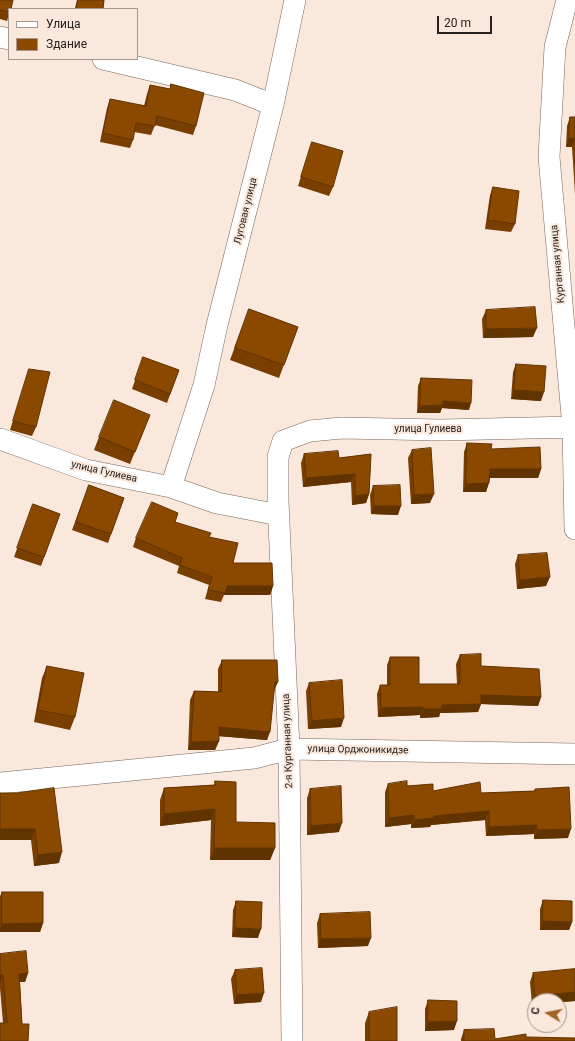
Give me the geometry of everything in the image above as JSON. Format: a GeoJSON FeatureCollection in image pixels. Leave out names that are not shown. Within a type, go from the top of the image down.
{"type":"FeatureCollection","features":[{"type":"Feature","properties":{"kind":"street","name":"Луговая улица"},"geometry":{"type":"LineString","coordinates":[[172,487],[204,386],[217,325],[273,105],[295,0]]}},
{"type":"Feature","properties":{"kind":"street","name":"Курганная улица"},"geometry":{"type":"LineString","coordinates":[[567,0],[555,47],[549,157],[574,427],[575,529]]}},
{"type":"Feature","properties":{"kind":"street"},"geometry":{"type":"LineString","coordinates":[[107,60],[235,90],[273,105]]}},
{"type":"Feature","properties":{"kind":"street","name":"улица Гулиева"},"geometry":{"type":"LineString","coordinates":[[283,441],[310,431],[342,428],[441,430],[574,427]]}},
{"type":"Feature","properties":{"kind":"street","name":"улица Гулиева"},"geometry":{"type":"LineString","coordinates":[[0,439],[86,470],[172,487],[217,503],[279,515]]}},
{"type":"Feature","properties":{"kind":"street","name":"2-я Курганная улица"},"geometry":{"type":"LineString","coordinates":[[283,441],[278,457],[289,749],[292,1041]]}},
{"type":"Feature","properties":{"kind":"street","name":"улица Орджоникидзе"},"geometry":{"type":"LineString","coordinates":[[0,783],[254,758],[289,749],[575,754]]}},
{"type":"Feature","properties":{"kind":"building"},"geometry":{"type":"Polygon","coordinates":[[[0,0],[13,0],[11,8],[8,8],[8,12],[0,10],[0,0]]]}},
{"type":"Feature","properties":{"kind":"building"},"geometry":{"type":"Polygon","coordinates":[[[78,0],[104,0],[103,8],[76,8],[78,0]]]}},
{"type":"Feature","properties":{"kind":"building"},"geometry":{"type":"Polygon","coordinates":[[[171,84],[204,93],[196,126],[157,116],[155,126],[136,123],[133,140],[103,133],[110,99],[146,106],[150,85],[170,89],[171,84]]]}},
{"type":"Feature","properties":{"kind":"building"},"geometry":{"type":"Polygon","coordinates":[[[570,117],[575,117],[575,138],[569,139],[570,117]]]}},
{"type":"Feature","properties":{"kind":"building"},"geometry":{"type":"Polygon","coordinates":[[[312,142],[343,151],[333,187],[301,177],[312,142]]]}},
{"type":"Feature","properties":{"kind":"building"},"geometry":{"type":"Polygon","coordinates":[[[493,187],[519,191],[515,224],[488,220],[493,187]]]}},
{"type":"Feature","properties":{"kind":"building"},"geometry":{"type":"Polygon","coordinates":[[[535,307],[537,328],[486,329],[486,310],[535,307]]]}},
{"type":"Feature","properties":{"kind":"building"},"geometry":{"type":"Polygon","coordinates":[[[249,309],[298,327],[284,365],[235,348],[249,309]]]}},
{"type":"Feature","properties":{"kind":"building"},"geometry":{"type":"Polygon","coordinates":[[[143,357],[179,370],[170,394],[135,380],[143,357]]]}},
{"type":"Feature","properties":{"kind":"building"},"geometry":{"type":"Polygon","coordinates":[[[516,364],[546,366],[544,392],[514,390],[516,364]]]}},
{"type":"Feature","properties":{"kind":"building"},"geometry":{"type":"Polygon","coordinates":[[[29,369],[50,372],[36,427],[13,421],[29,369]]]}},
{"type":"Feature","properties":{"kind":"building"},"geometry":{"type":"Polygon","coordinates":[[[421,378],[472,380],[471,403],[443,401],[443,405],[420,406],[421,378]]]}},
{"type":"Feature","properties":{"kind":"building"},"geometry":{"type":"Polygon","coordinates":[[[114,400],[150,415],[135,452],[99,437],[114,400]]]}},
{"type":"Feature","properties":{"kind":"building"},"geometry":{"type":"Polygon","coordinates":[[[467,443],[492,444],[491,449],[540,447],[541,469],[490,469],[489,483],[466,484],[467,443]]]}},
{"type":"Feature","properties":{"kind":"building"},"geometry":{"type":"Polygon","coordinates":[[[431,448],[434,494],[414,495],[412,450],[431,448]]]}},
{"type":"Feature","properties":{"kind":"building"},"geometry":{"type":"Polygon","coordinates":[[[338,451],[339,458],[371,454],[369,494],[355,496],[355,474],[306,478],[304,454],[338,451]]]}},
{"type":"Feature","properties":{"kind":"building"},"geometry":{"type":"Polygon","coordinates":[[[89,485],[124,498],[111,534],[76,522],[89,485]]]}},
{"type":"Feature","properties":{"kind":"building"},"geometry":{"type":"Polygon","coordinates":[[[400,485],[401,506],[374,506],[373,486],[400,485]]]}},
{"type":"Feature","properties":{"kind":"building"},"geometry":{"type":"Polygon","coordinates":[[[152,502],[178,513],[175,522],[211,533],[209,537],[238,543],[233,563],[272,563],[273,586],[227,586],[225,593],[208,590],[212,577],[180,565],[182,558],[136,538],[152,502]]]}},
{"type":"Feature","properties":{"kind":"building"},"geometry":{"type":"Polygon","coordinates":[[[33,504],[60,514],[44,557],[17,548],[33,504]]]}},
{"type":"Feature","properties":{"kind":"building"},"geometry":{"type":"Polygon","coordinates":[[[547,553],[550,577],[520,580],[518,555],[547,553]]]}},
{"type":"Feature","properties":{"kind":"building"},"geometry":{"type":"Polygon","coordinates":[[[481,654],[481,666],[539,669],[541,697],[481,695],[481,704],[442,705],[442,709],[423,709],[423,707],[381,708],[380,685],[390,685],[390,657],[419,657],[419,684],[460,684],[460,655],[481,654]]]}},
{"type":"Feature","properties":{"kind":"building"},"geometry":{"type":"Polygon","coordinates":[[[222,660],[277,660],[278,682],[275,682],[270,732],[219,727],[219,741],[191,742],[194,691],[221,692],[222,660]]]}},
{"type":"Feature","properties":{"kind":"building"},"geometry":{"type":"Polygon","coordinates":[[[47,666],[84,673],[75,717],[38,710],[47,666]]]}},
{"type":"Feature","properties":{"kind":"building"},"geometry":{"type":"Polygon","coordinates":[[[342,680],[344,718],[312,721],[309,683],[342,680]]]}},
{"type":"Feature","properties":{"kind":"building"},"geometry":{"type":"Polygon","coordinates":[[[215,781],[236,782],[236,822],[275,823],[275,848],[214,848],[215,809],[164,814],[164,788],[215,785],[215,781]]]}},
{"type":"Feature","properties":{"kind":"building"},"geometry":{"type":"Polygon","coordinates":[[[407,781],[407,786],[433,784],[433,791],[480,782],[481,793],[535,791],[535,789],[569,787],[571,829],[537,830],[537,825],[489,827],[489,811],[434,816],[434,818],[414,820],[414,815],[389,818],[388,784],[407,781]]]}},
{"type":"Feature","properties":{"kind":"building"},"geometry":{"type":"Polygon","coordinates":[[[341,786],[342,823],[311,826],[310,789],[341,786]]]}},
{"type":"Feature","properties":{"kind":"building"},"geometry":{"type":"Polygon","coordinates":[[[54,788],[62,852],[38,855],[35,829],[0,829],[0,793],[17,793],[54,788]]]}},
{"type":"Feature","properties":{"kind":"building"},"geometry":{"type":"Polygon","coordinates":[[[2,892],[43,892],[43,923],[2,924],[2,892]]]}},
{"type":"Feature","properties":{"kind":"building"},"geometry":{"type":"Polygon","coordinates":[[[543,900],[572,901],[572,922],[543,921],[543,900]]]}},
{"type":"Feature","properties":{"kind":"building"},"geometry":{"type":"Polygon","coordinates":[[[236,901],[262,902],[261,929],[235,928],[236,901]]]}},
{"type":"Feature","properties":{"kind":"building"},"geometry":{"type":"Polygon","coordinates":[[[370,912],[371,938],[321,939],[320,914],[370,912]]]}},
{"type":"Feature","properties":{"kind":"building"},"geometry":{"type":"Polygon","coordinates":[[[26,951],[28,973],[19,974],[22,1024],[29,1024],[28,1041],[0,1041],[0,1023],[7,1023],[3,975],[0,975],[0,954],[26,951]]]}},
{"type":"Feature","properties":{"kind":"building"},"geometry":{"type":"Polygon","coordinates":[[[262,968],[264,993],[237,995],[235,970],[262,968]]]}},
{"type":"Feature","properties":{"kind":"building"},"geometry":{"type":"Polygon","coordinates":[[[575,969],[575,992],[535,993],[533,973],[575,969]]]}},
{"type":"Feature","properties":{"kind":"building"},"geometry":{"type":"Polygon","coordinates":[[[428,1000],[457,1001],[457,1021],[428,1022],[428,1000]]]}},
{"type":"Feature","properties":{"kind":"building"},"geometry":{"type":"Polygon","coordinates":[[[397,1007],[397,1041],[369,1041],[369,1012],[397,1007]]]}},
{"type":"Feature","properties":{"kind":"building"},"geometry":{"type":"Polygon","coordinates":[[[494,1029],[495,1039],[526,1034],[526,1037],[575,1038],[575,1041],[464,1041],[464,1030],[494,1029]]]}}]}
